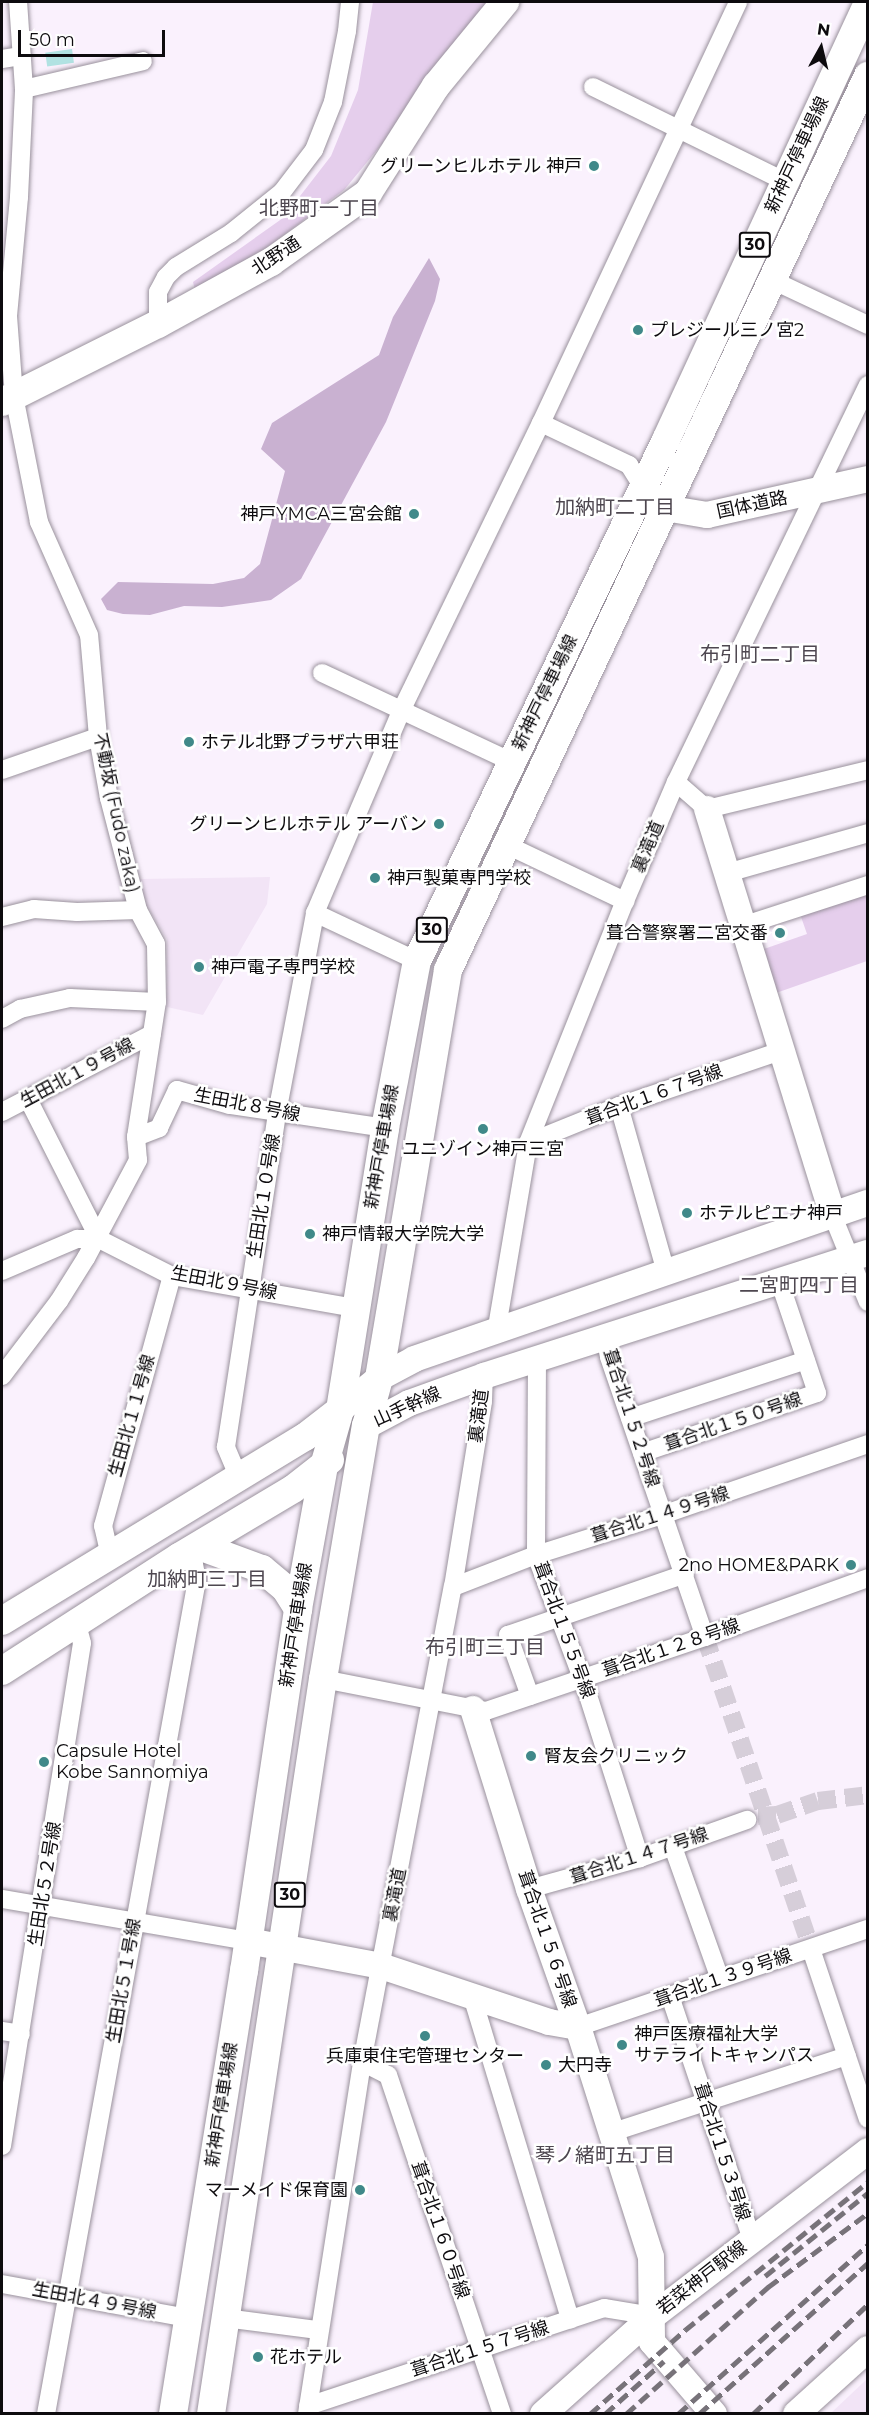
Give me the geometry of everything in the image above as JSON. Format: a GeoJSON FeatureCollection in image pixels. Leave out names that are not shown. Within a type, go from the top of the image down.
{"type":"FeatureCollection","features":[{"type":"Feature","properties":{"kind":"main road","name":"北野通"},"geometry":{"type":"LineString","coordinates":[[8,399],[158,324],[271,262],[368,193],[436,86],[506,2]]}},
{"type":"Feature","properties":{"kind":"main road","name":"新神戸停車場線"},"geometry":{"type":"LineString","coordinates":[[173,2414],[298,1609],[324,1466],[340,1410],[385,1128],[417,961],[643,488],[863,5]]}},
{"type":"Feature","properties":{"kind":"main road","name":"新神戸停車場線"},"geometry":{"type":"LineString","coordinates":[[212,2414],[323,1679],[366,1426],[379,1378],[448,970],[867,76]]}},
{"type":"Feature","properties":{"kind":"main road","name":"山手幹線"},"geometry":{"type":"LineString","coordinates":[[2,1621],[305,1437],[340,1410]]}},
{"type":"Feature","properties":{"kind":"main road","name":"山手幹線"},"geometry":{"type":"LineString","coordinates":[[2,1671],[189,1551],[293,1489],[324,1466],[366,1426]]}},
{"type":"Feature","properties":{"kind":"main road"},"geometry":{"type":"LineString","coordinates":[[189,1551],[262,1569],[285,1588],[298,1609]]}},
{"type":"Feature","properties":{"kind":"street","name":"不動坂 (Fudo zaka)"},"geometry":{"type":"LineString","coordinates":[[2,1376],[59,1301],[99,1239],[138,1160],[136,1137],[157,1002],[156,944],[138,910],[109,798],[98,737],[89,635],[39,522],[8,399],[8,239],[19,197],[24,89],[18,2]]}},
{"type":"Feature","properties":{"kind":"street"},"geometry":{"type":"LineString","coordinates":[[158,324],[158,292],[166,277],[176,267],[231,234],[282,192],[314,150],[333,102],[347,31],[350,2]]}},
{"type":"Feature","properties":{"kind":"street","name":"生田北１０号線"},"geometry":{"type":"LineString","coordinates":[[239,1478],[226,1447],[277,1113],[315,913],[402,709],[541,423],[738,2]]}},
{"type":"Feature","properties":{"kind":"street"},"geometry":{"type":"LineString","coordinates":[[2,59],[22,56]]}},
{"type":"Feature","properties":{"kind":"street"},"geometry":{"type":"LineString","coordinates":[[24,89],[143,61]]}},
{"type":"Feature","properties":{"kind":"street"},"geometry":{"type":"LineString","coordinates":[[593,87],[784,181]]}},
{"type":"Feature","properties":{"kind":"street"},"geometry":{"type":"LineString","coordinates":[[772,279],[867,326]]}},
{"type":"Feature","properties":{"kind":"street","name":"裏滝道"},"geometry":{"type":"LineString","coordinates":[[496,1333],[528,1143],[625,901],[676,782],[867,385]]}},
{"type":"Feature","properties":{"kind":"street"},"geometry":{"type":"LineString","coordinates":[[541,423],[629,465],[643,488],[665,508]]}},
{"type":"Feature","properties":{"kind":"street","name":"国体道路"},"geometry":{"type":"LineString","coordinates":[[665,508],[707,515],[867,479]]}},
{"type":"Feature","properties":{"kind":"street"},"geometry":{"type":"LineString","coordinates":[[322,673],[512,762]]}},
{"type":"Feature","properties":{"kind":"street"},"geometry":{"type":"LineString","coordinates":[[2,770],[98,737]]}},
{"type":"Feature","properties":{"kind":"street"},"geometry":{"type":"LineString","coordinates":[[707,809],[867,770]]}},
{"type":"Feature","properties":{"kind":"street"},"geometry":{"type":"LineString","coordinates":[[676,782],[707,809],[832,1214],[859,1256],[867,1302]]}},
{"type":"Feature","properties":{"kind":"street"},"geometry":{"type":"LineString","coordinates":[[727,873],[867,833]]}},
{"type":"Feature","properties":{"kind":"street"},"geometry":{"type":"LineString","coordinates":[[507,845],[625,901]]}},
{"type":"Feature","properties":{"kind":"street"},"geometry":{"type":"LineString","coordinates":[[742,926],[867,885]]}},
{"type":"Feature","properties":{"kind":"street"},"geometry":{"type":"LineString","coordinates":[[2,917],[34,909],[77,912],[138,910]]}},
{"type":"Feature","properties":{"kind":"street"},"geometry":{"type":"LineString","coordinates":[[315,913],[417,961]]}},
{"type":"Feature","properties":{"kind":"street"},"geometry":{"type":"LineString","coordinates":[[2,1019],[20,1009],[70,998],[157,1002]]}},
{"type":"Feature","properties":{"kind":"street","name":"生田北１９号線"},"geometry":{"type":"LineString","coordinates":[[2,1112],[152,1034]]}},
{"type":"Feature","properties":{"kind":"street","name":"葺合北１６７号線"},"geometry":{"type":"LineString","coordinates":[[528,1143],[619,1106],[781,1051]]}},
{"type":"Feature","properties":{"kind":"street","name":"生田北８号線"},"geometry":{"type":"LineString","coordinates":[[136,1137],[159,1128],[177,1090],[230,1105],[385,1128]]}},
{"type":"Feature","properties":{"kind":"street"},"geometry":{"type":"LineString","coordinates":[[3,1266],[77,1239],[99,1239],[28,1099]]}},
{"type":"Feature","properties":{"kind":"street"},"geometry":{"type":"LineString","coordinates":[[619,1106],[666,1272]]}},
{"type":"Feature","properties":{"kind":"street","name":"山手幹線"},"geometry":{"type":"LineString","coordinates":[[340,1410],[379,1378],[414,1359],[496,1333],[867,1203]]}},
{"type":"Feature","properties":{"kind":"street","name":"生田北９号線"},"geometry":{"type":"LineString","coordinates":[[99,1239],[172,1276],[355,1308]]}},
{"type":"Feature","properties":{"kind":"street","name":"山手幹線"},"geometry":{"type":"LineString","coordinates":[[366,1426],[409,1403],[484,1376],[859,1256]]}},
{"type":"Feature","properties":{"kind":"street","name":"生田北１１号線"},"geometry":{"type":"LineString","coordinates":[[110,1556],[103,1526],[105,1516],[172,1276]]}},
{"type":"Feature","properties":{"kind":"street","name":"葺合北１５０号線"},"geometry":{"type":"LineString","coordinates":[[642,1453],[817,1393],[780,1283]]}},
{"type":"Feature","properties":{"kind":"street","name":"葺合北１５２号線"},"geometry":{"type":"LineString","coordinates":[[605,1336],[662,1515],[685,1574],[705,1637]]}},
{"type":"Feature","properties":{"kind":"street","name":"葺合北１５５号線"},"geometry":{"type":"LineString","coordinates":[[537,1358],[536,1555],[580,1679],[585,1686],[640,1858]]}},
{"type":"Feature","properties":{"kind":"street"},"geometry":{"type":"LineString","coordinates":[[630,1418],[806,1360]]}},
{"type":"Feature","properties":{"kind":"street","name":"裏滝道"},"geometry":{"type":"LineString","coordinates":[[307,2410],[362,2062],[453,1587],[483,1401],[484,1376]]}},
{"type":"Feature","properties":{"kind":"street","name":"葺合北１４９号線"},"geometry":{"type":"LineString","coordinates":[[453,1587],[536,1555],[662,1515],[867,1444]]}},
{"type":"Feature","properties":{"kind":"street","name":"生田北５１号線"},"geometry":{"type":"LineString","coordinates":[[46,2414],[197,1580],[189,1551]]}},
{"type":"Feature","properties":{"kind":"street"},"geometry":{"type":"LineString","coordinates":[[530,1696],[508,1635],[685,1574]]}},
{"type":"Feature","properties":{"kind":"street","name":"葺合北１２８号線"},"geometry":{"type":"LineString","coordinates":[[473,1708],[486,1711],[705,1637],[867,1578]]}},
{"type":"Feature","properties":{"kind":"street","name":"生田北５２号線"},"geometry":{"type":"LineString","coordinates":[[2,2146],[42,1906],[82,1643],[76,1622]]}},
{"type":"Feature","properties":{"kind":"street"},"geometry":{"type":"LineString","coordinates":[[323,1679],[431,1702],[473,1708]]}},
{"type":"Feature","properties":{"kind":"street","name":"葺合北１５６号線"},"geometry":{"type":"LineString","coordinates":[[473,1708],[529,1889],[578,2027],[651,2257],[652,2342],[714,2414]]}},
{"type":"Feature","properties":{"kind":"street","name":"葺合北１４７号線"},"geometry":{"type":"LineString","coordinates":[[529,1889],[640,1858],[747,1820]]}},
{"type":"Feature","properties":{"kind":"street"},"geometry":{"type":"LineString","coordinates":[[673,1847],[720,1979]]}},
{"type":"Feature","properties":{"kind":"street"},"geometry":{"type":"LineString","coordinates":[[2,1899],[381,1966],[549,2022],[578,2027]]}},
{"type":"Feature","properties":{"kind":"street","name":"葺合北１３９号線"},"geometry":{"type":"LineString","coordinates":[[578,2027],[867,1929]]}},
{"type":"Feature","properties":{"kind":"street"},"geometry":{"type":"LineString","coordinates":[[811,1948],[867,2119]]}},
{"type":"Feature","properties":{"kind":"street"},"geometry":{"type":"LineString","coordinates":[[472,1996],[570,2319]]}},
{"type":"Feature","properties":{"kind":"street","name":"葺合北１５３号線"},"geometry":{"type":"LineString","coordinates":[[670,1996],[752,2239]]}},
{"type":"Feature","properties":{"kind":"street"},"geometry":{"type":"LineString","coordinates":[[2,2031],[21,2034]]}},
{"type":"Feature","properties":{"kind":"street"},"geometry":{"type":"LineString","coordinates":[[610,2133],[847,2056]]}},
{"type":"Feature","properties":{"kind":"street","name":"葺合北１６０号線"},"geometry":{"type":"LineString","coordinates":[[362,2062],[388,2075],[502,2414]]}},
{"type":"Feature","properties":{"kind":"street","name":"若菜神戸駅線"},"geometry":{"type":"LineString","coordinates":[[543,2414],[653,2316],[867,2151]]}},
{"type":"Feature","properties":{"kind":"street","name":"生田北４９号線"},"geometry":{"type":"LineString","coordinates":[[2,2284],[187,2318]]}},
{"type":"Feature","properties":{"kind":"street","name":"葺合北１５７号線"},"geometry":{"type":"LineString","coordinates":[[307,2410],[480,2348],[604,2308],[653,2316]]}},
{"type":"Feature","properties":{"kind":"street"},"geometry":{"type":"LineString","coordinates":[[225,2318],[318,2330]]}},
{"type":"Feature","properties":{"kind":"street"},"geometry":{"type":"LineString","coordinates":[[796,2414],[867,2349]]}},
{"type":"Feature","properties":{"kind":"shaded area"},"geometry":{"type":"Polygon","coordinates":[[[373,2],[487,2],[423,82],[382,144],[344,190],[269,246],[195,290],[193,282],[283,218],[331,156],[358,90],[373,2]]]}},
{"type":"Feature","properties":{"kind":"shaded area"},"geometry":{"type":"Polygon","coordinates":[[[72,49],[74,63],[47,67],[45,53],[72,49]]]}},
{"type":"Feature","properties":{"kind":"shaded area"},"geometry":{"type":"Polygon","coordinates":[[[429,258],[440,279],[435,301],[386,422],[301,579],[271,600],[222,607],[184,606],[150,615],[123,614],[107,610],[101,599],[118,582],[213,584],[244,578],[260,564],[285,471],[261,449],[272,423],[379,355],[393,317],[429,258]]]}},
{"type":"Feature","properties":{"kind":"shaded area","name":"神戸電子専門学校"},"geometry":{"type":"Polygon","coordinates":[[[270,877],[267,904],[203,1015],[167,1007],[167,939],[146,905],[139,879],[270,877]]]}},
{"type":"Feature","properties":{"kind":"shaded area"},"geometry":{"type":"Polygon","coordinates":[[[867,889],[867,961],[776,993],[764,949],[807,934],[799,911],[867,889]]]}},
{"type":"Feature","properties":{"kind":"shaded area"},"geometry":{"type":"Polygon","coordinates":[[[867,2379],[867,2413],[831,2413],[867,2379]]]}},
{"type":"Feature","properties":{"kind":"tunnel"},"geometry":{"type":"LineString","coordinates":[[705,1637],[811,1949]]}},
{"type":"Feature","properties":{"kind":"tunnel"},"geometry":{"type":"LineString","coordinates":[[758,1816],[777,1815],[818,1801],[868,1795]]}},
{"type":"Feature","properties":{"kind":"railway"},"geometry":{"type":"LineString","coordinates":[[590,2414],[685,2330],[868,2182]]}},
{"type":"Feature","properties":{"kind":"railway"},"geometry":{"type":"LineString","coordinates":[[765,2276],[868,2193]]}},
{"type":"Feature","properties":{"kind":"railway"},"geometry":{"type":"LineString","coordinates":[[626,2414],[768,2287],[868,2213]]}},
{"type":"Feature","properties":{"kind":"railway"},"geometry":{"type":"LineString","coordinates":[[678,2414],[868,2245]]}},
{"type":"Feature","properties":{"kind":"railway"},"geometry":{"type":"LineString","coordinates":[[699,2414],[868,2263]]}},
{"type":"Feature","properties":{"kind":"railway"},"geometry":{"type":"LineString","coordinates":[[753,2414],[868,2304]]}},
{"type":"Feature","properties":{"kind":"railway"},"geometry":{"type":"LineString","coordinates":[[605,2414],[664,2361]]}},
{"type":"Feature","properties":{"kind":"place","name":"グリーンヒルホテル 神戸"},"geometry":{"type":"Point","coordinates":[594,166]}},
{"type":"Feature","properties":{"kind":"place","name":"プレジール三ノ宮2"},"geometry":{"type":"Point","coordinates":[638,330]}},
{"type":"Feature","properties":{"kind":"place","name":"神戸YMCA三宮会館"},"geometry":{"type":"Point","coordinates":[414,514]}},
{"type":"Feature","properties":{"kind":"place","name":"ホテル北野プラザ六甲荘"},"geometry":{"type":"Point","coordinates":[189,742]}},
{"type":"Feature","properties":{"kind":"place","name":"グリーンヒルホテル アーバン"},"geometry":{"type":"Point","coordinates":[439,824]}},
{"type":"Feature","properties":{"kind":"place","name":"神戸製菓専門学校"},"geometry":{"type":"Point","coordinates":[375,878]}},
{"type":"Feature","properties":{"kind":"place","name":"葺合警察署二宮交番"},"geometry":{"type":"Point","coordinates":[780,933]}},
{"type":"Feature","properties":{"kind":"place","name":"神戸電子専門学校"},"geometry":{"type":"Point","coordinates":[199,967]}},
{"type":"Feature","properties":{"kind":"place","name":"ユニゾイン神戸三宮"},"geometry":{"type":"Point","coordinates":[483,1129]}},
{"type":"Feature","properties":{"kind":"place","name":"ホテルピエナ神戸"},"geometry":{"type":"Point","coordinates":[687,1213]}},
{"type":"Feature","properties":{"kind":"place","name":"神戸情報大学院大学"},"geometry":{"type":"Point","coordinates":[310,1234]}},
{"type":"Feature","properties":{"kind":"place","name":"2no HOME&PARK"},"geometry":{"type":"Point","coordinates":[851,1565]}},
{"type":"Feature","properties":{"kind":"place","name":"腎友会クリニック"},"geometry":{"type":"Point","coordinates":[531,1756]}},
{"type":"Feature","properties":{"kind":"place","name":"Capsule Hotel Kobe Sannomiya"},"geometry":{"type":"Point","coordinates":[44,1762]}},
{"type":"Feature","properties":{"kind":"place","name":"兵庫東住宅管理センター"},"geometry":{"type":"Point","coordinates":[425,2036]}},
{"type":"Feature","properties":{"kind":"place","name":"神戸医療福祉大学 サテライトキャンパス"},"geometry":{"type":"Point","coordinates":[622,2045]}},
{"type":"Feature","properties":{"kind":"place","name":"大円寺"},"geometry":{"type":"Point","coordinates":[546,2065]}},
{"type":"Feature","properties":{"kind":"place","name":"マーメイド保育園"},"geometry":{"type":"Point","coordinates":[360,2190]}},
{"type":"Feature","properties":{"kind":"place","name":"花ホテル"},"geometry":{"type":"Point","coordinates":[258,2357]}},
{"type":"Feature","properties":{"kind":"district","name":"北野町一丁目"},"geometry":{"type":"Point","coordinates":[319,208]}},
{"type":"Feature","properties":{"kind":"district","name":"加納町二丁目"},"geometry":{"type":"Point","coordinates":[615,507]}},
{"type":"Feature","properties":{"kind":"district","name":"布引町二丁目"},"geometry":{"type":"Point","coordinates":[760,654]}},
{"type":"Feature","properties":{"kind":"district","name":"二宮町四丁目"},"geometry":{"type":"Point","coordinates":[799,1285]}},
{"type":"Feature","properties":{"kind":"district","name":"加納町三丁目"},"geometry":{"type":"Point","coordinates":[207,1579]}},
{"type":"Feature","properties":{"kind":"district","name":"布引町三丁目"},"geometry":{"type":"Point","coordinates":[485,1647]}},
{"type":"Feature","properties":{"kind":"district","name":"琴ノ緒町五丁目"},"geometry":{"type":"Point","coordinates":[605,2155]}}]}
